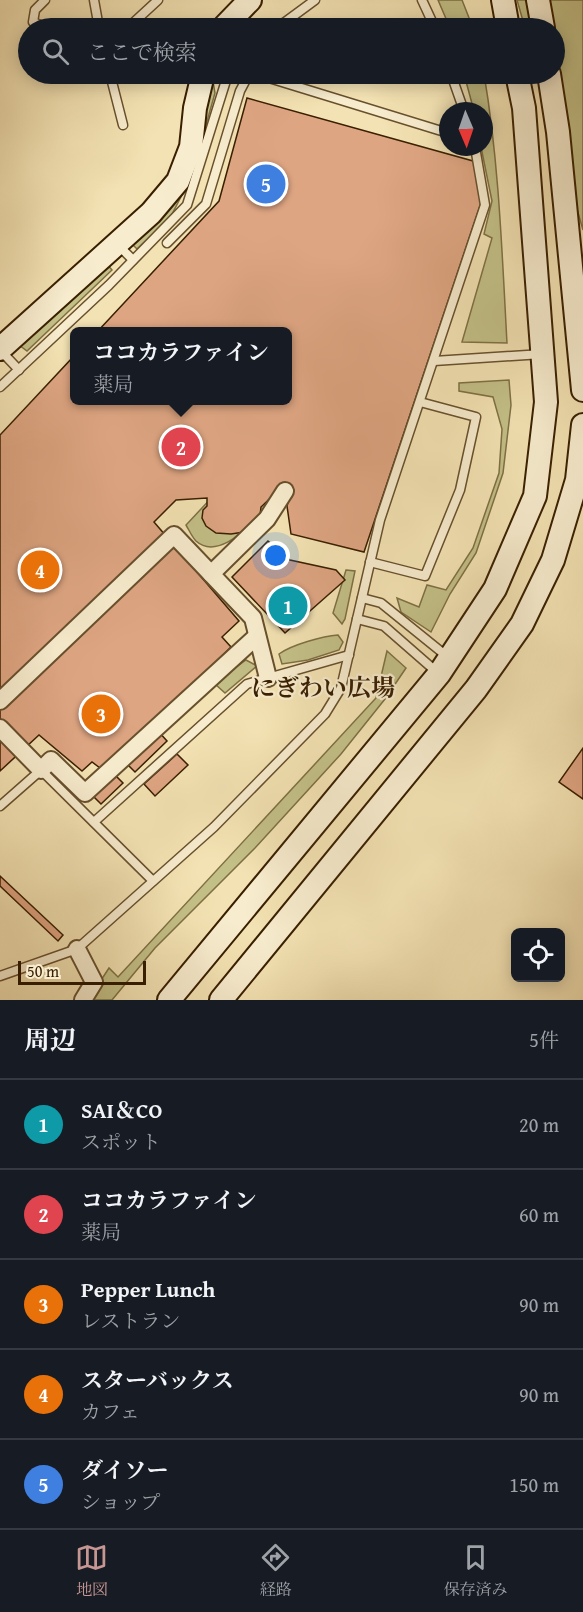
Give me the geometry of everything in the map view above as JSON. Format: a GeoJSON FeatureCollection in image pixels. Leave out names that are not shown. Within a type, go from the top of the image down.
{"type":"FeatureCollection","features":[{"type":"Feature","properties":{"kind":"street"},"geometry":{"type":"LineString","coordinates":[[233,18],[250,0]]}},
{"type":"Feature","properties":{"kind":"street"},"geometry":{"type":"LineString","coordinates":[[502,0],[506,18]]}},
{"type":"Feature","properties":{"kind":"street"},"geometry":{"type":"LineString","coordinates":[[538,0],[541,18]]}},
{"type":"Feature","properties":{"kind":"street"},"geometry":{"type":"LineString","coordinates":[[0,349],[151,213],[178,181],[191,147],[195,108],[201,84]]}},
{"type":"Feature","properties":{"kind":"street"},"geometry":{"type":"LineString","coordinates":[[169,1000],[444,666],[495,589],[535,496],[546,402],[524,108],[519,84]]}},
{"type":"Feature","properties":{"kind":"street"},"geometry":{"type":"LineString","coordinates":[[551,84],[558,132],[583,390]]}},
{"type":"Feature","properties":{"kind":"street"},"geometry":{"type":"LineString","coordinates":[[221,1000],[476,689],[522,624],[554,560],[577,480],[583,425]]}},
{"type":"Feature","properties":{"kind":"street"},"geometry":{"type":"LineString","coordinates":[[211,574],[267,519],[285,491]]}},
{"type":"Feature","properties":{"kind":"street"},"geometry":{"type":"LineString","coordinates":[[0,701],[174,535],[253,618],[267,678]]}},
{"type":"Feature","properties":{"kind":"street"},"geometry":{"type":"LineString","coordinates":[[0,728],[41,770],[51,760],[85,793],[257,636]]}},
{"type":"Feature","properties":{"kind":"street"},"geometry":{"type":"LineString","coordinates":[[77,949],[94,982],[83,1000]]}},
{"type":"Feature","properties":{"kind":"lane"},"geometry":{"type":"LineString","coordinates":[[34,18],[35,10],[45,0]]}},
{"type":"Feature","properties":{"kind":"lane"},"geometry":{"type":"LineString","coordinates":[[94,0],[97,18]]}},
{"type":"Feature","properties":{"kind":"lane"},"geometry":{"type":"LineString","coordinates":[[138,18],[158,0]]}},
{"type":"Feature","properties":{"kind":"lane"},"geometry":{"type":"LineString","coordinates":[[291,18],[315,0]]}},
{"type":"Feature","properties":{"kind":"lane"},"geometry":{"type":"LineString","coordinates":[[422,0],[430,18]]}},
{"type":"Feature","properties":{"kind":"lane"},"geometry":{"type":"LineString","coordinates":[[113,84],[123,125]]}},
{"type":"Feature","properties":{"kind":"lane"},"geometry":{"type":"LineString","coordinates":[[0,387],[134,260],[187,206],[225,84]]}},
{"type":"Feature","properties":{"kind":"lane"},"geometry":{"type":"LineString","coordinates":[[167,243],[206,204],[244,84]]}},
{"type":"Feature","properties":{"kind":"lane"},"geometry":{"type":"LineString","coordinates":[[289,84],[439,129]]}},
{"type":"Feature","properties":{"kind":"lane"},"geometry":{"type":"LineString","coordinates":[[455,84],[461,102]]}},
{"type":"Feature","properties":{"kind":"lane"},"geometry":{"type":"LineString","coordinates":[[0,976],[77,949],[214,827],[325,714],[341,688],[381,520],[485,205],[477,156]]}},
{"type":"Feature","properties":{"kind":"lane"},"geometry":{"type":"LineString","coordinates":[[117,244],[134,260]]}},
{"type":"Feature","properties":{"kind":"lane"},"geometry":{"type":"LineString","coordinates":[[0,349],[19,370]]}},
{"type":"Feature","properties":{"kind":"lane"},"geometry":{"type":"LineString","coordinates":[[434,361],[543,354]]}},
{"type":"Feature","properties":{"kind":"lane"},"geometry":{"type":"LineString","coordinates":[[370,562],[425,576],[460,490],[476,417],[420,402]]}},
{"type":"Feature","properties":{"kind":"lane"},"geometry":{"type":"LineString","coordinates":[[362,598],[381,603],[444,666]]}},
{"type":"Feature","properties":{"kind":"lane"},"geometry":{"type":"LineString","coordinates":[[357,619],[384,626],[444,666]]}},
{"type":"Feature","properties":{"kind":"lane"},"geometry":{"type":"LineString","coordinates":[[94,822],[247,684],[349,656]]}},
{"type":"Feature","properties":{"kind":"lane"},"geometry":{"type":"LineString","coordinates":[[0,806],[41,770],[153,881]]}},
{"type":"Feature","properties":{"kind":"lane"},"geometry":{"type":"LineString","coordinates":[[0,983],[25,969]]}},
{"type":"Feature","properties":{"kind":"shaded area"},"geometry":{"type":"Polygon","coordinates":[[[438,0],[462,0],[469,18],[446,18],[438,0]]]}},
{"type":"Feature","properties":{"kind":"shaded area"},"geometry":{"type":"Polygon","coordinates":[[[517,0],[583,0],[583,230],[541,84],[565,84],[565,18],[522,18],[517,0]]]}},
{"type":"Feature","properties":{"kind":"shaded area"},"geometry":{"type":"Polygon","coordinates":[[[209,84],[213,84],[215,93],[196,160],[185,189],[170,218],[137,249],[129,241],[158,213],[209,84]]]}},
{"type":"Feature","properties":{"kind":"shaded area"},"geometry":{"type":"Polygon","coordinates":[[[467,84],[486,84],[488,102],[472,102],[467,84]]]}},
{"type":"Feature","properties":{"kind":"shaded area"},"geometry":{"type":"Polygon","coordinates":[[[493,140],[507,343],[462,342],[492,238],[484,234],[492,201],[483,156],[493,156],[493,140]]]}},
{"type":"Feature","properties":{"kind":"shaded area"},"geometry":{"type":"Polygon","coordinates":[[[105,262],[112,270],[27,351],[19,345],[105,262]]]}},
{"type":"Feature","properties":{"kind":"shaded area"},"geometry":{"type":"Polygon","coordinates":[[[509,380],[511,405],[503,473],[476,553],[450,594],[431,632],[401,612],[397,598],[419,607],[427,585],[446,590],[473,548],[499,473],[502,429],[493,397],[459,391],[459,383],[509,380]]]}},
{"type":"Feature","properties":{"kind":"shaded area"},"geometry":{"type":"Polygon","coordinates":[[[216,493],[265,495],[265,512],[233,539],[214,547],[205,546],[196,541],[186,525],[216,493]]]}},
{"type":"Feature","properties":{"kind":"shaded area"},"geometry":{"type":"Polygon","coordinates":[[[346,570],[355,571],[342,624],[333,613],[346,570]]]}},
{"type":"Feature","properties":{"kind":"shaded area"},"geometry":{"type":"Polygon","coordinates":[[[338,635],[343,642],[339,650],[308,660],[282,664],[279,654],[291,647],[338,635]]]}},
{"type":"Feature","properties":{"kind":"shaded area"},"geometry":{"type":"Polygon","coordinates":[[[387,651],[406,668],[385,699],[341,754],[255,848],[155,948],[112,1000],[88,1000],[109,968],[118,977],[376,698],[387,651]]]}},
{"type":"Feature","properties":{"kind":"shaded area"},"geometry":{"type":"Polygon","coordinates":[[[246,660],[257,666],[225,693],[214,683],[246,660]]]}},
{"type":"Feature","properties":{"kind":"building"},"geometry":{"type":"Polygon","coordinates":[[[247,98],[439,152],[439,156],[455,156],[473,161],[484,178],[483,197],[364,552],[291,534],[287,506],[292,486],[284,485],[261,507],[260,516],[244,532],[231,534],[216,533],[206,526],[202,518],[203,510],[207,506],[207,498],[176,500],[154,522],[239,621],[222,637],[231,647],[104,771],[92,762],[82,771],[39,735],[0,771],[0,435],[70,360],[70,405],[292,405],[292,327],[102,327],[219,201],[247,98]]]}},
{"type":"Feature","properties":{"kind":"building"},"geometry":{"type":"Polygon","coordinates":[[[268,541],[290,560],[336,570],[345,580],[285,633],[232,577],[268,541]]]}},
{"type":"Feature","properties":{"kind":"building"},"geometry":{"type":"Polygon","coordinates":[[[158,731],[167,741],[135,772],[126,763],[158,731]]]}},
{"type":"Feature","properties":{"kind":"building"},"geometry":{"type":"Polygon","coordinates":[[[583,748],[583,799],[559,782],[583,748]]]}},
{"type":"Feature","properties":{"kind":"building"},"geometry":{"type":"Polygon","coordinates":[[[177,754],[188,765],[155,796],[144,784],[177,754]]]}},
{"type":"Feature","properties":{"kind":"building"},"geometry":{"type":"Polygon","coordinates":[[[114,774],[123,783],[101,804],[92,795],[114,774]]]}},
{"type":"Feature","properties":{"kind":"building"},"geometry":{"type":"Polygon","coordinates":[[[0,876],[63,935],[58,941],[0,886],[0,876]]]}},
{"type":"Feature","properties":{"kind":"place","name":"ダイソー"},"geometry":{"type":"Point","coordinates":[266,184]}},
{"type":"Feature","properties":{"kind":"place","name":"ココカラファイン"},"geometry":{"type":"Point","coordinates":[181,447]}},
{"type":"Feature","properties":{"kind":"place","name":"スターバックス"},"geometry":{"type":"Point","coordinates":[40,570]}},
{"type":"Feature","properties":{"kind":"place","name":"SAI＆CO"},"geometry":{"type":"Point","coordinates":[288,606]}},
{"type":"Feature","properties":{"kind":"place","name":"Pepper Lunch"},"geometry":{"type":"Point","coordinates":[101,714]}},
{"type":"Feature","properties":{"kind":"district","name":"にぎわい広場"},"geometry":{"type":"Point","coordinates":[323,688]}}]}
